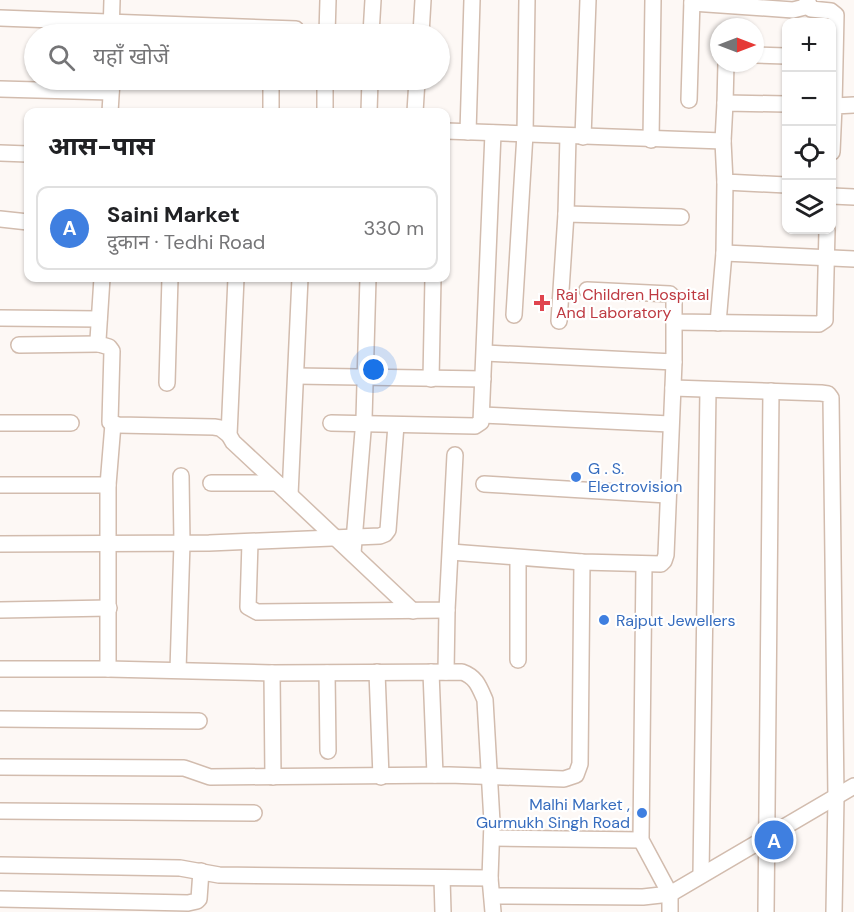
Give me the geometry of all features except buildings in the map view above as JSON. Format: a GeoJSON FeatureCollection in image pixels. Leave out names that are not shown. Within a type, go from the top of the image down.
{"type":"FeatureCollection","features":[{"type":"Feature","properties":{"kind":"street"},"geometry":{"type":"LineString","coordinates":[[111,24],[112,0]]}},
{"type":"Feature","properties":{"kind":"street"},"geometry":{"type":"LineString","coordinates":[[327,24],[328,0]]}},
{"type":"Feature","properties":{"kind":"street"},"geometry":{"type":"LineString","coordinates":[[371,24],[372,0]]}},
{"type":"Feature","properties":{"kind":"street"},"geometry":{"type":"LineString","coordinates":[[422,24],[423,0]]}},
{"type":"Feature","properties":{"kind":"street"},"geometry":{"type":"LineString","coordinates":[[468,132],[472,0]]}},
{"type":"Feature","properties":{"kind":"street"},"geometry":{"type":"LineString","coordinates":[[514,315],[525,134],[527,0]]}},
{"type":"Feature","properties":{"kind":"street"},"geometry":{"type":"LineString","coordinates":[[559,321],[566,214],[588,0]]}},
{"type":"Feature","properties":{"kind":"street"},"geometry":{"type":"LineString","coordinates":[[651,140],[653,0]]}},
{"type":"Feature","properties":{"kind":"street"},"geometry":{"type":"LineString","coordinates":[[689,100],[692,2],[793,10],[808,3],[814,9],[831,11],[836,15],[836,18]]}},
{"type":"Feature","properties":{"kind":"street"},"geometry":{"type":"LineString","coordinates":[[0,18],[67,24]]}},
{"type":"Feature","properties":{"kind":"street"},"geometry":{"type":"LineString","coordinates":[[764,55],[782,56]]}},
{"type":"Feature","properties":{"kind":"street"},"geometry":{"type":"LineString","coordinates":[[718,323],[724,253],[723,141],[726,72]]}},
{"type":"Feature","properties":{"kind":"street"},"geometry":{"type":"LineString","coordinates":[[0,89],[24,88]]}},
{"type":"Feature","properties":{"kind":"street"},"geometry":{"type":"LineString","coordinates":[[110,108],[111,90]]}},
{"type":"Feature","properties":{"kind":"street"},"geometry":{"type":"LineString","coordinates":[[271,90],[271,108]]}},
{"type":"Feature","properties":{"kind":"street"},"geometry":{"type":"LineString","coordinates":[[325,90],[325,108]]}},
{"type":"Feature","properties":{"kind":"street"},"geometry":{"type":"LineString","coordinates":[[369,108],[370,90]]}},
{"type":"Feature","properties":{"kind":"street"},"geometry":{"type":"LineString","coordinates":[[415,108],[416,90]]}},
{"type":"Feature","properties":{"kind":"street"},"geometry":{"type":"LineString","coordinates":[[724,103],[782,104]]}},
{"type":"Feature","properties":{"kind":"street"},"geometry":{"type":"LineString","coordinates":[[836,106],[854,105]]}},
{"type":"Feature","properties":{"kind":"street"},"geometry":{"type":"LineString","coordinates":[[450,131],[723,141]]}},
{"type":"Feature","properties":{"kind":"street"},"geometry":{"type":"LineString","coordinates":[[330,423],[475,426],[481,422],[493,133]]}},
{"type":"Feature","properties":{"kind":"street"},"geometry":{"type":"LineString","coordinates":[[0,153],[24,154]]}},
{"type":"Feature","properties":{"kind":"street"},"geometry":{"type":"LineString","coordinates":[[725,183],[782,185]]}},
{"type":"Feature","properties":{"kind":"street"},"geometry":{"type":"LineString","coordinates":[[836,196],[854,197]]}},
{"type":"Feature","properties":{"kind":"street"},"geometry":{"type":"LineString","coordinates":[[566,214],[681,217]]}},
{"type":"Feature","properties":{"kind":"street"},"geometry":{"type":"LineString","coordinates":[[0,219],[24,222]]}},
{"type":"Feature","properties":{"kind":"street"},"geometry":{"type":"LineString","coordinates":[[674,322],[822,323],[825,314],[827,234]]}},
{"type":"Feature","properties":{"kind":"street"},"geometry":{"type":"LineString","coordinates":[[724,253],[854,259]]}},
{"type":"Feature","properties":{"kind":"street"},"geometry":{"type":"LineString","coordinates":[[99,344],[102,282]]}},
{"type":"Feature","properties":{"kind":"street"},"geometry":{"type":"LineString","coordinates":[[167,383],[170,282]]}},
{"type":"Feature","properties":{"kind":"street"},"geometry":{"type":"LineString","coordinates":[[229,435],[236,282]]}},
{"type":"Feature","properties":{"kind":"street"},"geometry":{"type":"LineString","coordinates":[[290,495],[300,282]]}},
{"type":"Feature","properties":{"kind":"street"},"geometry":{"type":"LineString","coordinates":[[353,546],[363,424],[368,282]]}},
{"type":"Feature","properties":{"kind":"street"},"geometry":{"type":"LineString","coordinates":[[431,379],[433,282]]}},
{"type":"Feature","properties":{"kind":"street"},"geometry":{"type":"LineString","coordinates":[[451,552],[644,565],[661,564],[664,561],[674,362],[674,298],[670,294],[586,290]]}},
{"type":"Feature","properties":{"kind":"street"},"geometry":{"type":"LineString","coordinates":[[0,318],[99,319]]}},
{"type":"Feature","properties":{"kind":"street"},"geometry":{"type":"LineString","coordinates":[[19,345],[99,344],[109,347],[112,351],[110,420],[113,424],[108,485],[110,544],[108,669]]}},
{"type":"Feature","properties":{"kind":"street"},"geometry":{"type":"LineString","coordinates":[[484,353],[674,362]]}},
{"type":"Feature","properties":{"kind":"street"},"geometry":{"type":"LineString","coordinates":[[296,376],[483,379]]}},
{"type":"Feature","properties":{"kind":"street"},"geometry":{"type":"LineString","coordinates":[[673,388],[821,393],[828,394],[833,403],[836,797],[834,912]]}},
{"type":"Feature","properties":{"kind":"street"},"geometry":{"type":"LineString","coordinates":[[701,875],[708,390]]}},
{"type":"Feature","properties":{"kind":"street"},"geometry":{"type":"LineString","coordinates":[[766,912],[771,391]]}},
{"type":"Feature","properties":{"kind":"street"},"geometry":{"type":"LineString","coordinates":[[482,415],[670,424]]}},
{"type":"Feature","properties":{"kind":"street"},"geometry":{"type":"LineString","coordinates":[[0,423],[71,423]]}},
{"type":"Feature","properties":{"kind":"street"},"geometry":{"type":"LineString","coordinates":[[113,424],[220,428],[335,538],[353,546],[412,611]]}},
{"type":"Feature","properties":{"kind":"street"},"geometry":{"type":"LineString","coordinates":[[353,546],[385,534],[388,530],[396,425]]}},
{"type":"Feature","properties":{"kind":"street"},"geometry":{"type":"LineString","coordinates":[[435,775],[439,672],[447,610],[455,455]]}},
{"type":"Feature","properties":{"kind":"street"},"geometry":{"type":"LineString","coordinates":[[178,670],[182,543],[181,476]]}},
{"type":"Feature","properties":{"kind":"street"},"geometry":{"type":"LineString","coordinates":[[211,483],[276,483]]}},
{"type":"Feature","properties":{"kind":"street"},"geometry":{"type":"LineString","coordinates":[[484,484],[668,495]]}},
{"type":"Feature","properties":{"kind":"street"},"geometry":{"type":"LineString","coordinates":[[0,485],[108,485]]}},
{"type":"Feature","properties":{"kind":"street"},"geometry":{"type":"LineString","coordinates":[[0,544],[250,542],[335,538]]}},
{"type":"Feature","properties":{"kind":"street"},"geometry":{"type":"LineString","coordinates":[[250,542],[248,607],[257,612],[447,610]]}},
{"type":"Feature","properties":{"kind":"street"},"geometry":{"type":"LineString","coordinates":[[518,558],[518,660]]}},
{"type":"Feature","properties":{"kind":"street"},"geometry":{"type":"LineString","coordinates":[[0,766],[184,768],[210,777],[435,775],[564,779],[576,775],[579,770],[582,562]]}},
{"type":"Feature","properties":{"kind":"street"},"geometry":{"type":"LineString","coordinates":[[644,565],[641,840],[670,894],[670,912]]}},
{"type":"Feature","properties":{"kind":"street"},"geometry":{"type":"LineString","coordinates":[[0,610],[109,608]]}},
{"type":"Feature","properties":{"kind":"street"},"geometry":{"type":"LineString","coordinates":[[0,669],[272,673],[462,672],[470,675],[478,682],[484,700],[490,777],[492,838],[490,878],[493,912]]}},
{"type":"Feature","properties":{"kind":"street"},"geometry":{"type":"LineString","coordinates":[[327,672],[328,751]]}},
{"type":"Feature","properties":{"kind":"street"},"geometry":{"type":"LineString","coordinates":[[377,672],[381,777]]}},
{"type":"Feature","properties":{"kind":"street"},"geometry":{"type":"LineString","coordinates":[[272,673],[273,777]]}},
{"type":"Feature","properties":{"kind":"street"},"geometry":{"type":"LineString","coordinates":[[0,719],[199,721]]}},
{"type":"Feature","properties":{"kind":"street"},"geometry":{"type":"LineString","coordinates":[[492,896],[643,897],[670,894],[854,786]]}},
{"type":"Feature","properties":{"kind":"street"},"geometry":{"type":"LineString","coordinates":[[0,811],[254,813]]}},
{"type":"Feature","properties":{"kind":"street"},"geometry":{"type":"LineString","coordinates":[[492,838],[641,840]]}},
{"type":"Feature","properties":{"kind":"street"},"geometry":{"type":"LineString","coordinates":[[0,865],[180,868],[219,875],[490,878]]}},
{"type":"Feature","properties":{"kind":"street"},"geometry":{"type":"LineString","coordinates":[[0,899],[188,903],[199,899],[201,871]]}},
{"type":"Feature","properties":{"kind":"street"},"geometry":{"type":"LineString","coordinates":[[442,878],[443,912]]}},
{"type":"Feature","properties":{"kind":"place","name":"Raj Children Hospital And Laboratory"},"geometry":{"type":"Point","coordinates":[542,303]}},
{"type":"Feature","properties":{"kind":"place","name":"G . S. Electrovision"},"geometry":{"type":"Point","coordinates":[576,477]}},
{"type":"Feature","properties":{"kind":"place","name":"Rajput Jewellers"},"geometry":{"type":"Point","coordinates":[604,620]}},
{"type":"Feature","properties":{"kind":"place","name":"Malhi Market , Gurmukh Singh Road"},"geometry":{"type":"Point","coordinates":[642,813]}},
{"type":"Feature","properties":{"kind":"place","name":"Saini Market"},"geometry":{"type":"Point","coordinates":[774,840]}}]}
